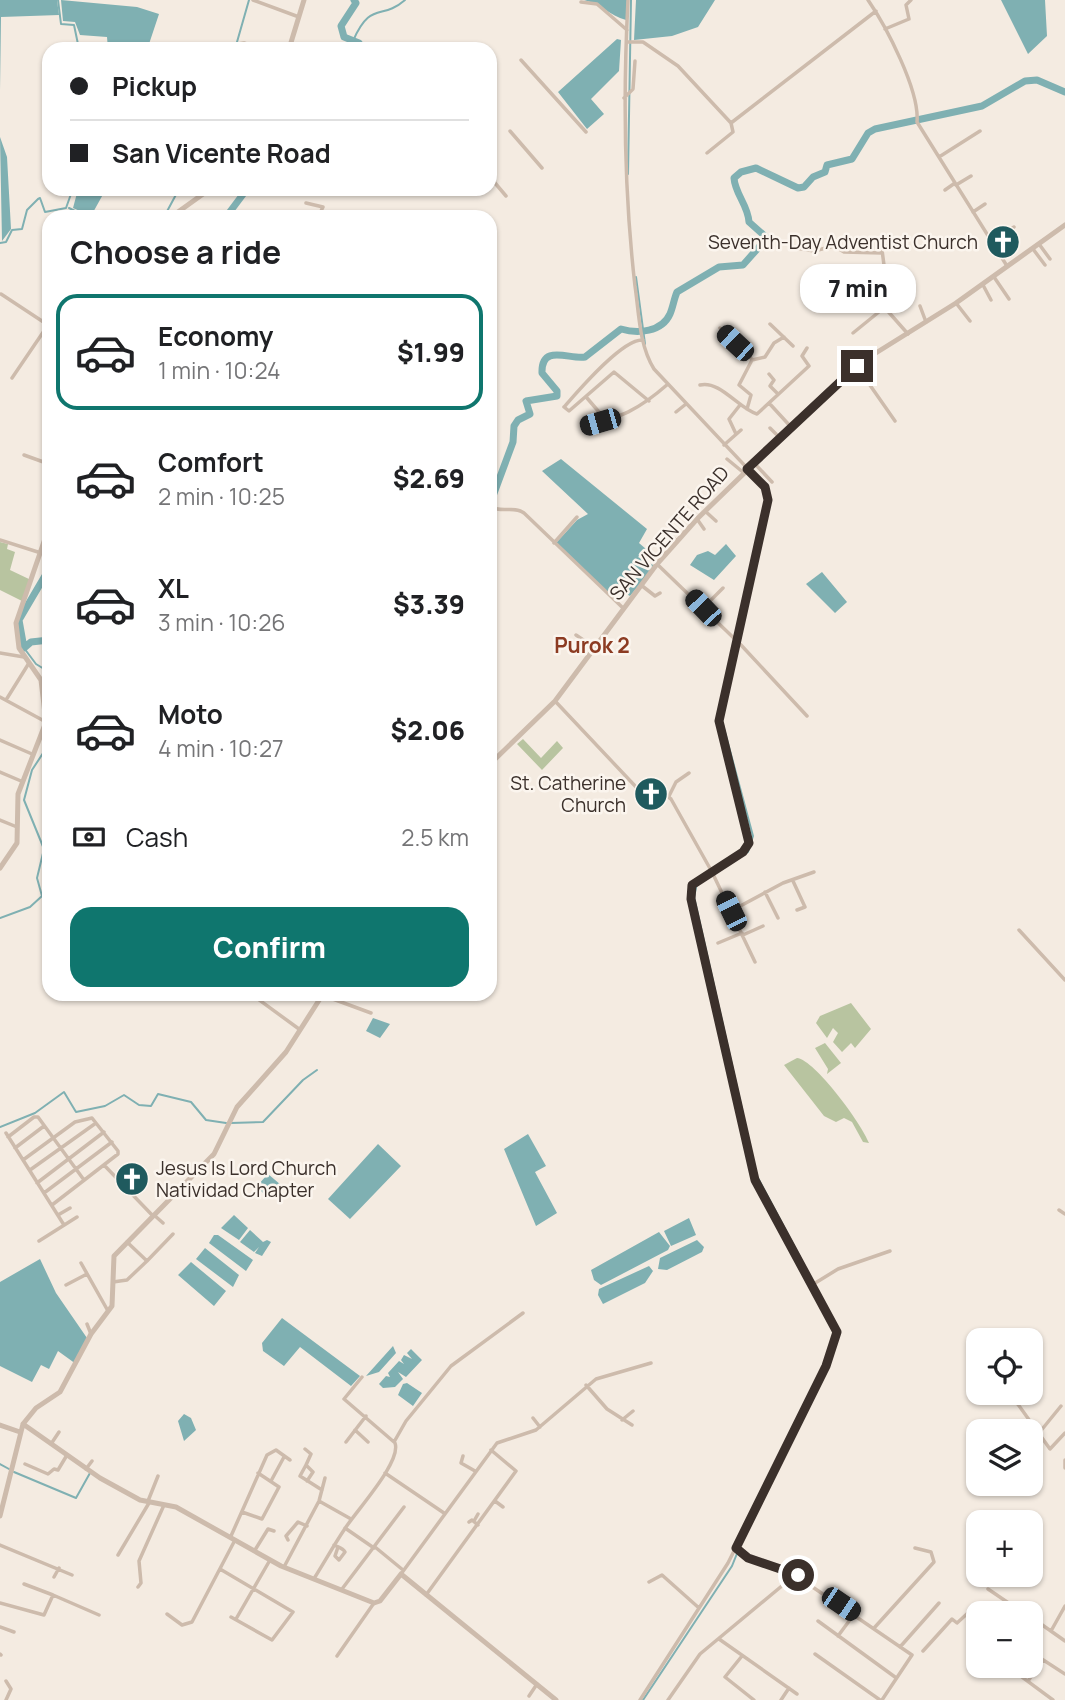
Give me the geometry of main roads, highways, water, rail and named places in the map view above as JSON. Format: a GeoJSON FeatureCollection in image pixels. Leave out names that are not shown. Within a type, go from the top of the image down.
{"type":"FeatureCollection","features":[{"type":"Feature","properties":{"kind":"water"},"geometry":{"type":"Polygon","coordinates":[[[0,0],[57,0],[59,15],[1,17],[0,90],[0,0]]]}},
{"type":"Feature","properties":{"kind":"water"},"geometry":{"type":"Polygon","coordinates":[[[61,0],[137,7],[159,14],[150,42],[107,42],[107,37],[80,35],[75,22],[63,21],[61,0]]]}},
{"type":"Feature","properties":{"kind":"water"},"geometry":{"type":"Polygon","coordinates":[[[584,0],[627,0],[626,20],[596,5],[584,0]]]}},
{"type":"Feature","properties":{"kind":"water"},"geometry":{"type":"Polygon","coordinates":[[[636,0],[715,0],[698,27],[672,36],[634,40],[636,0]]]}},
{"type":"Feature","properties":{"kind":"water"},"geometry":{"type":"Polygon","coordinates":[[[1001,0],[1045,0],[1047,36],[1028,54],[1001,0]]]}},
{"type":"Feature","properties":{"kind":"water"},"geometry":{"type":"Polygon","coordinates":[[[617,39],[621,40],[619,71],[591,99],[604,114],[587,129],[558,92],[617,39]]]}},
{"type":"Feature","properties":{"kind":"water"},"geometry":{"type":"Polygon","coordinates":[[[0,137],[7,157],[11,229],[2,241],[0,137]]]}},
{"type":"Feature","properties":{"kind":"water"},"geometry":{"type":"Polygon","coordinates":[[[76,196],[102,196],[94,210],[73,208],[76,196]]]}},
{"type":"Feature","properties":{"kind":"water"},"geometry":{"type":"Polygon","coordinates":[[[561,459],[647,529],[639,543],[646,549],[638,557],[655,566],[630,596],[616,588],[610,595],[556,543],[577,520],[588,514],[542,471],[561,459]]]}},
{"type":"Feature","properties":{"kind":"water"},"geometry":{"type":"Polygon","coordinates":[[[726,544],[736,556],[714,580],[690,565],[697,555],[708,551],[715,555],[726,544]]]}},
{"type":"Feature","properties":{"kind":"water"},"geometry":{"type":"Polygon","coordinates":[[[822,572],[847,602],[835,613],[806,584],[822,572]]]}},
{"type":"Feature","properties":{"kind":"water"},"geometry":{"type":"Polygon","coordinates":[[[373,1018],[390,1024],[380,1038],[366,1031],[373,1018]]]}},
{"type":"Feature","properties":{"kind":"water"},"geometry":{"type":"Polygon","coordinates":[[[528,1134],[546,1166],[535,1172],[557,1213],[536,1226],[504,1149],[528,1134]]]}},
{"type":"Feature","properties":{"kind":"water"},"geometry":{"type":"Polygon","coordinates":[[[378,1144],[401,1166],[350,1219],[328,1199],[378,1144]]]}},
{"type":"Feature","properties":{"kind":"water"},"geometry":{"type":"Polygon","coordinates":[[[268,1174],[281,1185],[276,1191],[271,1188],[275,1193],[270,1199],[256,1187],[268,1174]]]}},
{"type":"Feature","properties":{"kind":"water"},"geometry":{"type":"Polygon","coordinates":[[[234,1215],[248,1228],[239,1240],[221,1228],[234,1215]]]}},
{"type":"Feature","properties":{"kind":"water"},"geometry":{"type":"Polygon","coordinates":[[[689,1218],[696,1235],[671,1246],[664,1231],[689,1218]]]}},
{"type":"Feature","properties":{"kind":"water"},"geometry":{"type":"Polygon","coordinates":[[[250,1230],[263,1242],[271,1242],[262,1256],[255,1253],[259,1247],[254,1252],[240,1242],[250,1230]]]}},
{"type":"Feature","properties":{"kind":"water"},"geometry":{"type":"Polygon","coordinates":[[[659,1232],[670,1246],[668,1250],[601,1285],[594,1280],[591,1270],[659,1232]]]}},
{"type":"Feature","properties":{"kind":"water"},"geometry":{"type":"Polygon","coordinates":[[[214,1235],[218,1235],[253,1260],[246,1271],[209,1243],[214,1235]]]}},
{"type":"Feature","properties":{"kind":"water"},"geometry":{"type":"Polygon","coordinates":[[[697,1240],[704,1247],[702,1252],[667,1270],[658,1269],[660,1258],[697,1240]]]}},
{"type":"Feature","properties":{"kind":"water"},"geometry":{"type":"Polygon","coordinates":[[[205,1248],[239,1275],[233,1287],[196,1259],[205,1248]]]}},
{"type":"Feature","properties":{"kind":"water"},"geometry":{"type":"Polygon","coordinates":[[[40,1259],[56,1293],[87,1338],[76,1364],[58,1351],[49,1369],[41,1365],[32,1382],[0,1366],[0,1282],[40,1259]]]}},
{"type":"Feature","properties":{"kind":"water"},"geometry":{"type":"Polygon","coordinates":[[[191,1262],[226,1291],[214,1306],[178,1275],[191,1262]]]}},
{"type":"Feature","properties":{"kind":"water"},"geometry":{"type":"Polygon","coordinates":[[[649,1266],[653,1271],[645,1283],[603,1304],[598,1295],[599,1289],[649,1266]]]}},
{"type":"Feature","properties":{"kind":"water"},"geometry":{"type":"Polygon","coordinates":[[[282,1318],[360,1376],[351,1386],[300,1347],[284,1366],[263,1351],[262,1343],[282,1318]]]}},
{"type":"Feature","properties":{"kind":"water"},"geometry":{"type":"Polygon","coordinates":[[[393,1346],[396,1353],[379,1372],[366,1376],[393,1346]]]}},
{"type":"Feature","properties":{"kind":"water"},"geometry":{"type":"Polygon","coordinates":[[[411,1349],[422,1360],[406,1377],[398,1372],[403,1379],[395,1387],[383,1388],[379,1384],[386,1376],[390,1377],[388,1373],[399,1361],[404,1364],[401,1360],[404,1355],[412,1359],[407,1353],[411,1349]]]}},
{"type":"Feature","properties":{"kind":"water"},"geometry":{"type":"Polygon","coordinates":[[[407,1383],[422,1393],[413,1406],[398,1395],[403,1384],[407,1383]]]}},
{"type":"Feature","properties":{"kind":"water"},"geometry":{"type":"Polygon","coordinates":[[[184,1414],[191,1418],[196,1430],[184,1441],[178,1421],[184,1414]]]}},
{"type":"Feature","properties":{"kind":"waterway"},"geometry":{"type":"LineString","coordinates":[[58,0],[61,24],[74,25],[78,42]]}},
{"type":"Feature","properties":{"kind":"waterway"},"geometry":{"type":"LineString","coordinates":[[237,42],[249,0]]}},
{"type":"Feature","properties":{"kind":"waterway"},"geometry":{"type":"LineString","coordinates":[[354,0],[356,3],[341,26],[344,37],[356,42]]}},
{"type":"Feature","properties":{"kind":"waterway"},"geometry":{"type":"LineString","coordinates":[[353,41],[365,20],[405,0]]}},
{"type":"Feature","properties":{"kind":"waterway"},"geometry":{"type":"LineString","coordinates":[[628,174],[631,0]]}},
{"type":"Feature","properties":{"kind":"waterway"},"geometry":{"type":"LineString","coordinates":[[497,485],[513,442],[514,426],[518,420],[530,414],[526,401],[557,396],[557,391],[542,373],[546,358],[558,355],[585,357],[621,329],[642,331],[661,325],[670,314],[677,292],[719,267],[743,265],[767,238],[749,222],[734,178],[741,172],[756,168],[798,188],[804,187],[813,177],[825,172],[827,165],[852,159],[868,133],[875,129],[982,106],[1025,81],[1037,80],[1065,92]]}},
{"type":"Feature","properties":{"kind":"waterway"},"geometry":{"type":"LineString","coordinates":[[56,210],[66,208],[70,196]]}},
{"type":"Feature","properties":{"kind":"waterway"},"geometry":{"type":"LineString","coordinates":[[168,210],[175,196]]}},
{"type":"Feature","properties":{"kind":"waterway"},"geometry":{"type":"LineString","coordinates":[[231,210],[242,196]]}},
{"type":"Feature","properties":{"kind":"waterway"},"geometry":{"type":"LineString","coordinates":[[0,243],[6,242],[12,230],[22,229],[27,210],[40,198],[44,210]]}},
{"type":"Feature","properties":{"kind":"waterway"},"geometry":{"type":"LineString","coordinates":[[69,208],[73,210]]}},
{"type":"Feature","properties":{"kind":"waterway"},"geometry":{"type":"LineString","coordinates":[[636,277],[645,344]]}},
{"type":"Feature","properties":{"kind":"waterway"},"geometry":{"type":"LineString","coordinates":[[749,591],[769,509],[768,488]]}},
{"type":"Feature","properties":{"kind":"waterway"},"geometry":{"type":"LineString","coordinates":[[42,581],[19,620],[24,648],[31,642],[42,641]]}},
{"type":"Feature","properties":{"kind":"waterway"},"geometry":{"type":"LineString","coordinates":[[714,873],[748,852],[753,836],[722,721],[737,645]]}},
{"type":"Feature","properties":{"kind":"waterway"},"geometry":{"type":"LineString","coordinates":[[24,648],[42,668]]}},
{"type":"Feature","properties":{"kind":"waterway"},"geometry":{"type":"LineString","coordinates":[[42,755],[32,770],[24,800],[42,844]]}},
{"type":"Feature","properties":{"kind":"waterway"},"geometry":{"type":"LineString","coordinates":[[42,857],[37,878],[42,896]]}},
{"type":"Feature","properties":{"kind":"waterway"},"geometry":{"type":"LineString","coordinates":[[711,875],[697,883],[694,897],[743,1114]]}},
{"type":"Feature","properties":{"kind":"waterway"},"geometry":{"type":"LineString","coordinates":[[0,918],[30,907],[42,896]]}},
{"type":"Feature","properties":{"kind":"waterway"},"geometry":{"type":"LineString","coordinates":[[231,1123],[263,1122],[303,1080],[317,1070]]}},
{"type":"Feature","properties":{"kind":"waterway"},"geometry":{"type":"LineString","coordinates":[[0,1127],[35,1113],[64,1092],[76,1112],[105,1106],[124,1095],[139,1105],[151,1106],[158,1094],[191,1102],[206,1120],[226,1123]]}},
{"type":"Feature","properties":{"kind":"waterway"},"geometry":{"type":"LineString","coordinates":[[758,1178],[801,1259]]}},
{"type":"Feature","properties":{"kind":"waterway"},"geometry":{"type":"LineString","coordinates":[[828,1310],[840,1332],[829,1363]]}},
{"type":"Feature","properties":{"kind":"waterway"},"geometry":{"type":"LineString","coordinates":[[739,1548],[810,1402]]}},
{"type":"Feature","properties":{"kind":"waterway"},"geometry":{"type":"LineString","coordinates":[[0,1464],[9,1469]]}},
{"type":"Feature","properties":{"kind":"waterway"},"geometry":{"type":"LineString","coordinates":[[14,1472],[76,1498],[90,1473]]}},
{"type":"Feature","properties":{"kind":"waterway"},"geometry":{"type":"LineString","coordinates":[[643,1700],[732,1566],[738,1551]]}},
{"type":"Feature","properties":{"kind":"place","name":"Seventh-Day Adventist Church"},"geometry":{"type":"Point","coordinates":[1003,242]}},
{"type":"Feature","properties":{"kind":"place","name":"St. Catherine Church"},"geometry":{"type":"Point","coordinates":[651,794]}},
{"type":"Feature","properties":{"kind":"place","name":"Jesus Is Lord Church Natividad Chapter"},"geometry":{"type":"Point","coordinates":[132,1179]}},
{"type":"Feature","properties":{"kind":"district","name":"Purok 2"},"geometry":{"type":"Point","coordinates":[592,645]}}]}
